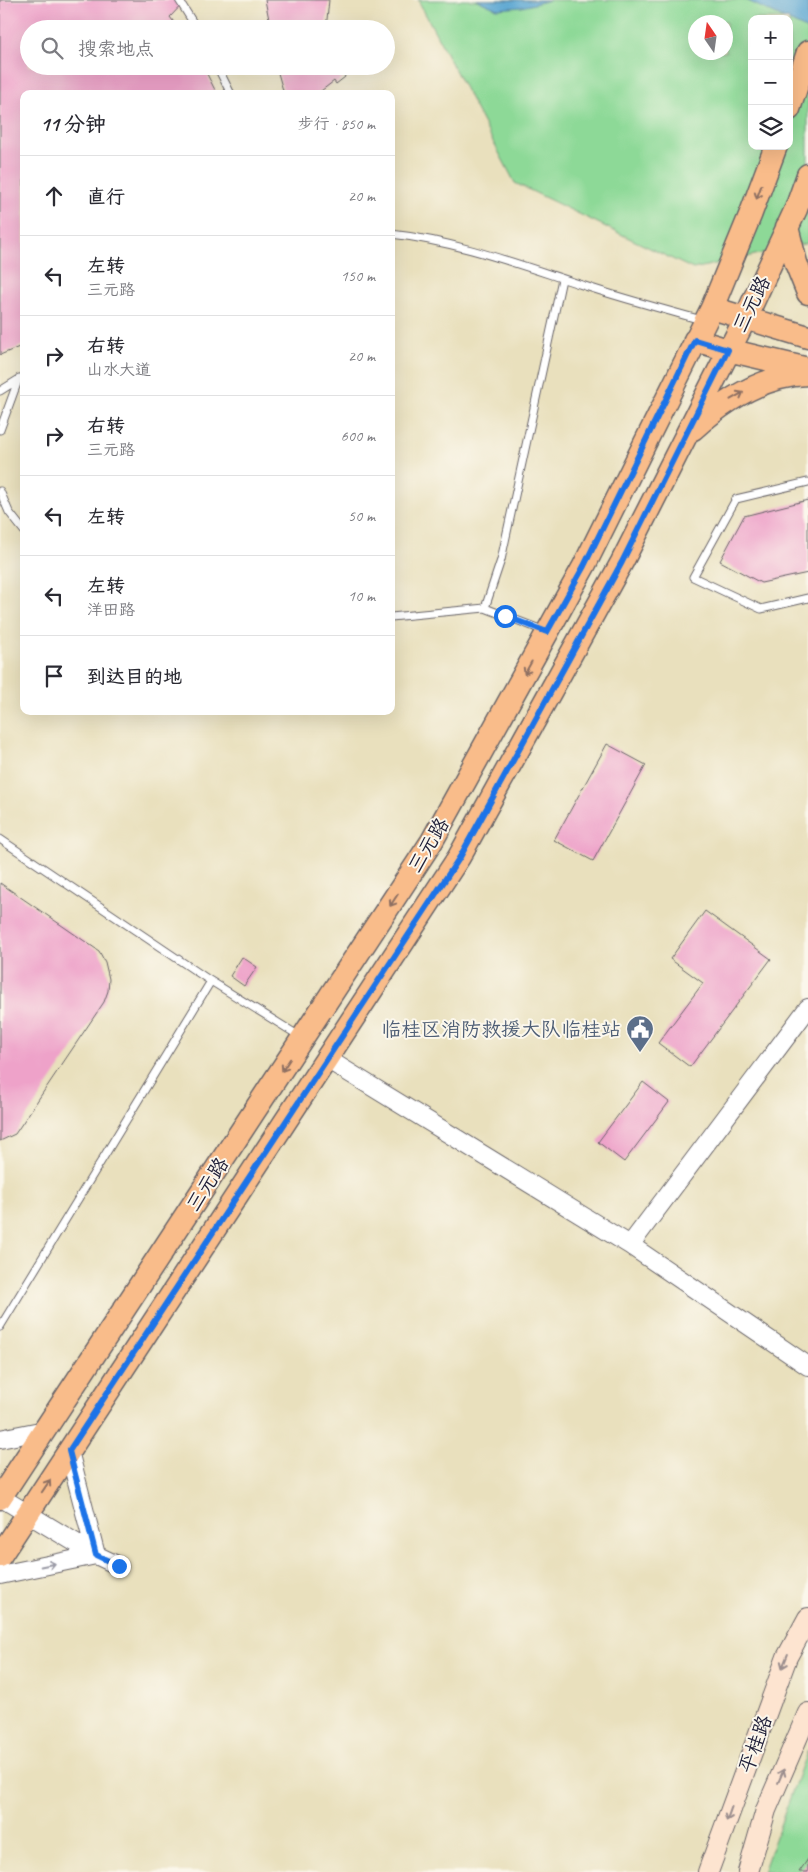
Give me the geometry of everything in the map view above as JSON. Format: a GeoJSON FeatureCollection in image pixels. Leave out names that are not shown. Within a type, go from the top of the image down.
{"type":"FeatureCollection","features":[{"type":"Feature","properties":{"kind":"main road"},"geometry":{"type":"LineString","coordinates":[[790,105],[808,52]]}},
{"type":"Feature","properties":{"kind":"main road","name":"三元路"},"geometry":{"type":"LineString","coordinates":[[0,1498],[432,841],[584,566],[704,323],[751,213],[775,150]]}},
{"type":"Feature","properties":{"kind":"main road","name":"三元路"},"geometry":{"type":"LineString","coordinates":[[0,1556],[460,857],[622,562],[745,319],[787,227],[808,175]]}},
{"type":"Feature","properties":{"kind":"main road"},"geometry":{"type":"LineString","coordinates":[[787,227],[796,263],[808,293]]}},
{"type":"Feature","properties":{"kind":"main road"},"geometry":{"type":"LineString","coordinates":[[704,323],[745,319],[808,337]]}},
{"type":"Feature","properties":{"kind":"main road"},"geometry":{"type":"LineString","coordinates":[[704,323],[728,350],[808,369]]}},
{"type":"Feature","properties":{"kind":"main road"},"geometry":{"type":"LineString","coordinates":[[685,436],[713,411],[740,394],[774,379],[808,374]]}},
{"type":"Feature","properties":{"kind":"main road","name":"平桂路"},"geometry":{"type":"LineString","coordinates":[[708,1872],[787,1657],[808,1618]]}},
{"type":"Feature","properties":{"kind":"main road","name":"平桂路"},"geometry":{"type":"LineString","coordinates":[[748,1872],[766,1810],[808,1713]]}},
{"type":"Feature","properties":{"kind":"street"},"geometry":{"type":"LineString","coordinates":[[630,1245],[808,1008]]}},
{"type":"Feature","properties":{"kind":"street"},"geometry":{"type":"LineString","coordinates":[[328,1059],[630,1245],[808,1366]]}},
{"type":"Feature","properties":{"kind":"street"},"geometry":{"type":"LineString","coordinates":[[0,1439],[45,1430]]}},
{"type":"Feature","properties":{"kind":"street"},"geometry":{"type":"LineString","coordinates":[[69,1451],[96,1555]]}},
{"type":"Feature","properties":{"kind":"street"},"geometry":{"type":"LineString","coordinates":[[0,1498],[96,1555],[119,1566]]}},
{"type":"Feature","properties":{"kind":"street"},"geometry":{"type":"LineString","coordinates":[[0,1575],[96,1555]]}},
{"type":"Feature","properties":{"kind":"lane"},"geometry":{"type":"LineString","coordinates":[[179,0],[191,20]]}},
{"type":"Feature","properties":{"kind":"lane"},"geometry":{"type":"LineString","coordinates":[[222,75],[229,90]]}},
{"type":"Feature","properties":{"kind":"lane"},"geometry":{"type":"LineString","coordinates":[[395,234],[412,236],[470,250],[704,323]]}},
{"type":"Feature","properties":{"kind":"lane"},"geometry":{"type":"LineString","coordinates":[[486,608],[501,560],[562,279]]}},
{"type":"Feature","properties":{"kind":"lane"},"geometry":{"type":"LineString","coordinates":[[0,392],[20,378]]}},
{"type":"Feature","properties":{"kind":"lane"},"geometry":{"type":"LineString","coordinates":[[0,430],[20,380]]}},
{"type":"Feature","properties":{"kind":"lane"},"geometry":{"type":"LineString","coordinates":[[808,482],[736,499],[693,577],[761,609],[808,598]]}},
{"type":"Feature","properties":{"kind":"lane"},"geometry":{"type":"LineString","coordinates":[[0,491],[9,512],[20,527]]}},
{"type":"Feature","properties":{"kind":"lane"},"geometry":{"type":"LineString","coordinates":[[395,617],[486,608],[547,632]]}},
{"type":"Feature","properties":{"kind":"lane"},"geometry":{"type":"LineString","coordinates":[[0,839],[211,981],[303,1039]]}},
{"type":"Feature","properties":{"kind":"lane"},"geometry":{"type":"LineString","coordinates":[[0,1327],[211,981]]}},
{"type":"Feature","properties":{"kind":"green space"},"geometry":{"type":"Polygon","coordinates":[[[418,0],[808,0],[808,243],[693,269],[515,183],[418,0]]]}},
{"type":"Feature","properties":{"kind":"green space"},"geometry":{"type":"Polygon","coordinates":[[[808,1750],[808,1872],[763,1872],[802,1765],[808,1750]]]}},
{"type":"Feature","properties":{"kind":"water"},"geometry":{"type":"Polygon","coordinates":[[[477,0],[550,0],[522,7],[497,9],[477,0]]]}},
{"type":"Feature","properties":{"kind":"water"},"geometry":{"type":"Polygon","coordinates":[[[746,0],[808,0],[808,30],[793,23],[793,15],[777,15],[746,0]]]}},
{"type":"Feature","properties":{"kind":"building"},"geometry":{"type":"Polygon","coordinates":[[[0,0],[186,0],[170,17],[172,20],[20,20],[20,75],[208,75],[215,90],[20,90],[20,347],[0,355],[0,0]]]}},
{"type":"Feature","properties":{"kind":"building"},"geometry":{"type":"Polygon","coordinates":[[[265,0],[329,0],[327,20],[269,20],[265,0]]]}},
{"type":"Feature","properties":{"kind":"building"},"geometry":{"type":"Polygon","coordinates":[[[279,75],[344,75],[345,77],[336,84],[334,81],[322,90],[283,90],[279,75]]]}},
{"type":"Feature","properties":{"kind":"building"},"geometry":{"type":"Polygon","coordinates":[[[808,500],[808,573],[761,583],[720,561],[744,516],[808,500]]]}},
{"type":"Feature","properties":{"kind":"building"},"geometry":{"type":"Polygon","coordinates":[[[607,744],[646,765],[593,861],[554,840],[607,744]]]}},
{"type":"Feature","properties":{"kind":"building"},"geometry":{"type":"Polygon","coordinates":[[[0,883],[99,951],[105,962],[109,979],[108,991],[104,1002],[15,1134],[0,1141],[0,883]]]}},
{"type":"Feature","properties":{"kind":"building"},"geometry":{"type":"Polygon","coordinates":[[[705,911],[771,959],[690,1067],[658,1043],[703,983],[670,959],[705,911]]]}},
{"type":"Feature","properties":{"kind":"building"},"geometry":{"type":"Polygon","coordinates":[[[242,957],[257,967],[244,986],[230,976],[242,957]]]}},
{"type":"Feature","properties":{"kind":"building"},"geometry":{"type":"Polygon","coordinates":[[[643,1082],[669,1102],[624,1162],[598,1142],[643,1082]]]}},
{"type":"Feature","properties":{"kind":"building"},"geometry":{"type":"Polygon","coordinates":[[[808,1859],[808,1872],[799,1872],[808,1859]]]}},
{"type":"Feature","properties":{"kind":"place","name":"临桂区消防救援大队临桂站"},"geometry":{"type":"Point","coordinates":[640,1053]}},
{"type":"Feature","properties":{"kind":"route"},"geometry":{"type":"LineString","coordinates":[[119,1566],[96,1555],[69,1451],[460,857],[622,562],[728,350],[695,340],[584,566],[547,632],[505,616]]}}]}
